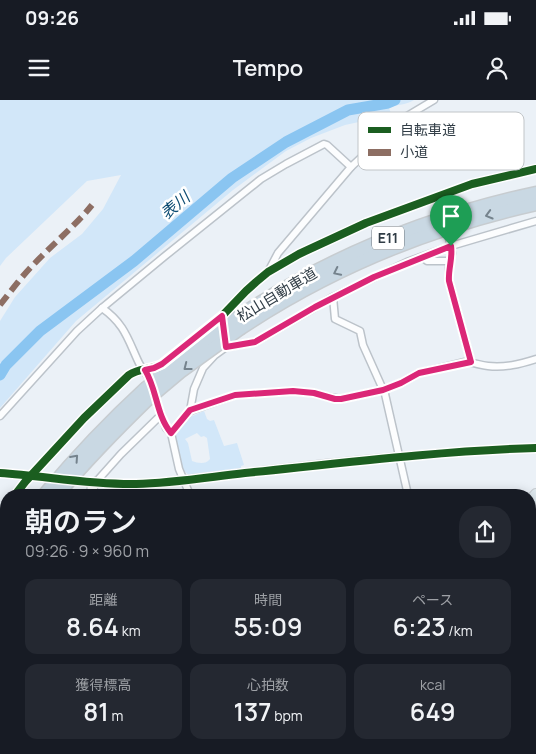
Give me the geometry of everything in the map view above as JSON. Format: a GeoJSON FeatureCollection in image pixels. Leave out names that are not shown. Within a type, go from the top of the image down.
{"type":"FeatureCollection","features":[{"type":"Feature","properties":{"kind":"highway","name":"松山自動車道"},"geometry":{"type":"LineString","coordinates":[[49,489],[96,436],[205,340],[250,309],[314,272],[358,250],[397,234],[473,208],[536,193]]}},
{"type":"Feature","properties":{"kind":"highway","name":"松山自動車道"},"geometry":{"type":"LineString","coordinates":[[63,489],[147,393],[241,328],[318,281],[390,248],[451,226],[536,204]]}},
{"type":"Feature","properties":{"kind":"street"},"geometry":{"type":"LineString","coordinates":[[414,112],[434,100]]}},
{"type":"Feature","properties":{"kind":"street"},"geometry":{"type":"LineString","coordinates":[[0,416],[77,331],[102,308],[261,179],[324,144],[351,167]]}},
{"type":"Feature","properties":{"kind":"street"},"geometry":{"type":"LineString","coordinates":[[268,272],[278,253],[358,160]]}},
{"type":"Feature","properties":{"kind":"street"},"geometry":{"type":"LineString","coordinates":[[20,489],[84,418],[129,375],[138,370],[154,368],[162,364],[222,316],[268,272],[299,254],[366,223],[437,200],[472,184],[536,169]]}},
{"type":"Feature","properties":{"kind":"street"},"geometry":{"type":"LineString","coordinates":[[171,433],[190,410],[194,389],[203,368],[215,355],[226,347],[255,342],[333,297],[422,257],[451,246],[536,221]]}},
{"type":"Feature","properties":{"kind":"street"},"geometry":{"type":"LineString","coordinates":[[449,238],[452,253],[448,273],[450,289],[471,362]]}},
{"type":"Feature","properties":{"kind":"street"},"geometry":{"type":"LineString","coordinates":[[422,257],[427,261],[450,261]]}},
{"type":"Feature","properties":{"kind":"street"},"geometry":{"type":"LineString","coordinates":[[333,297],[335,319],[360,331],[363,345],[383,390],[406,489]]}},
{"type":"Feature","properties":{"kind":"street"},"geometry":{"type":"LineString","coordinates":[[102,308],[115,317],[134,348],[140,365],[149,377],[161,415],[171,433],[179,469],[187,489]]}},
{"type":"Feature","properties":{"kind":"street"},"geometry":{"type":"LineString","coordinates":[[222,316],[226,347]]}},
{"type":"Feature","properties":{"kind":"street"},"geometry":{"type":"LineString","coordinates":[[190,410],[244,393],[293,391],[341,399],[383,390],[419,373],[471,362],[487,366],[508,366],[536,359]]}},
{"type":"Feature","properties":{"kind":"street"},"geometry":{"type":"LineString","coordinates":[[92,489],[121,454],[161,415]]}},
{"type":"Feature","properties":{"kind":"street"},"geometry":{"type":"LineString","coordinates":[[83,481],[136,484],[184,481],[398,456],[536,448]]}},
{"type":"Feature","properties":{"kind":"street"},"geometry":{"type":"LineString","coordinates":[[0,473],[47,477]]}},
{"type":"Feature","properties":{"kind":"shaded area"},"geometry":{"type":"Polygon","coordinates":[[[0,100],[414,100],[389,108],[390,112],[358,112],[358,122],[311,138],[286,151],[233,190],[76,321],[0,408],[0,321],[15,297],[50,258],[82,234],[103,209],[121,175],[87,181],[6,258],[0,266],[0,100]]]}},
{"type":"Feature","properties":{"kind":"shaded area"},"geometry":{"type":"Polygon","coordinates":[[[204,411],[207,419],[210,421],[214,420],[224,446],[237,443],[244,465],[241,466],[241,470],[190,476],[182,469],[173,433],[188,418],[204,411]],[[197,433],[185,439],[188,443],[192,461],[201,463],[210,459],[207,438],[201,437],[197,433]]]}},
{"type":"Feature","properties":{"kind":"waterway","name":"表川"},"geometry":{"type":"LineString","coordinates":[[0,375],[6,365],[40,331],[134,261],[232,178],[286,142],[348,110],[395,100]]}},
{"type":"Feature","properties":{"kind":"tunnel"},"geometry":{"type":"LineString","coordinates":[[438,203],[443,220]]}},
{"type":"Feature","properties":{"kind":"marked path"},"geometry":{"type":"LineString","coordinates":[[0,305],[30,268],[92,205]]}},
{"type":"Feature","properties":{"kind":"cycle path"},"geometry":{"type":"LineString","coordinates":[[20,489],[84,418],[129,375],[162,364],[222,316],[268,272],[299,254],[366,223],[472,184],[536,169]]}},
{"type":"Feature","properties":{"kind":"cycle path"},"geometry":{"type":"LineString","coordinates":[[0,473],[102,483],[150,483],[391,458],[536,448]]}},
{"type":"Feature","properties":{"kind":"route"},"geometry":{"type":"LineString","coordinates":[[451,246],[452,256],[448,273],[450,289],[471,362],[419,373],[383,390],[341,399],[293,391],[244,393],[207,404],[195,410],[190,410],[171,433],[166,428],[145,370],[162,364],[222,316],[224,344],[226,347],[251,344],[333,297],[407,262],[451,246]]}}]}
